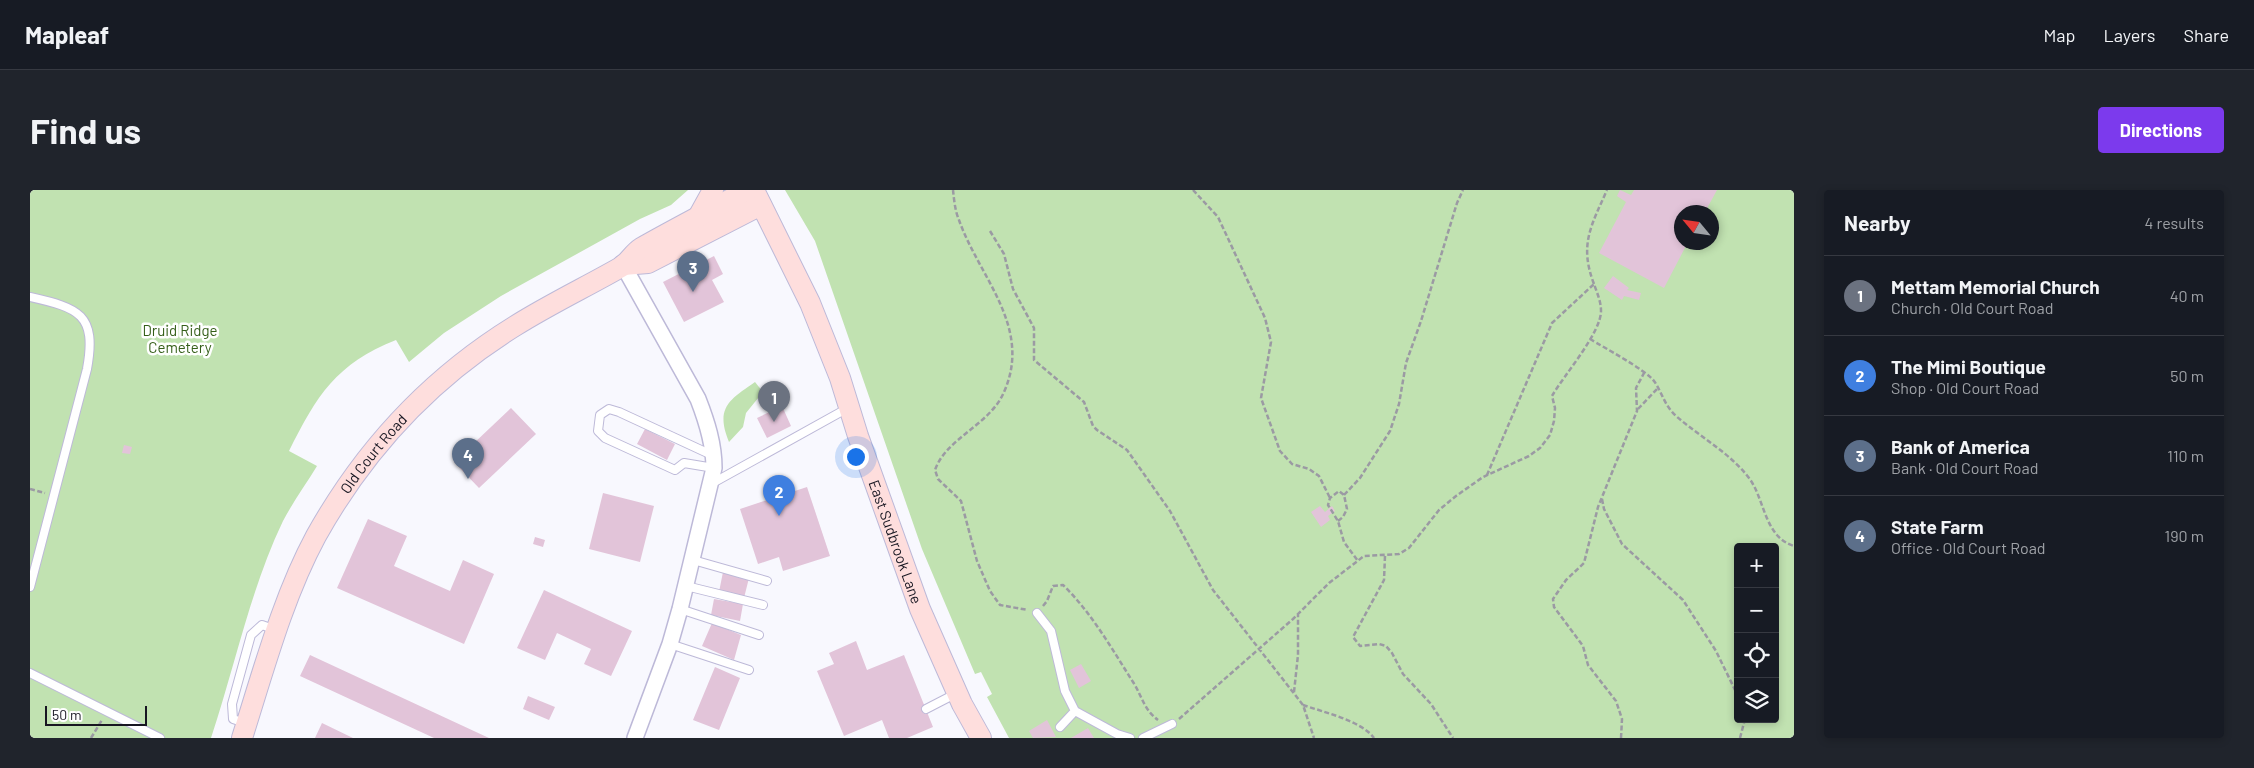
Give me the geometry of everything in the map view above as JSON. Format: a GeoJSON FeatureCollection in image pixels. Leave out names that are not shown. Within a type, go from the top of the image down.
{"type":"FeatureCollection","features":[{"type":"Feature","properties":{"kind":"main road"},"geometry":{"type":"LineString","coordinates":[[697,219],[713,190]]}},
{"type":"Feature","properties":{"kind":"main road","name":"Old Court Road"},"geometry":{"type":"LineString","coordinates":[[245,731],[297,577],[316,538],[351,481],[376,446],[407,412],[478,351],[568,294],[624,265],[638,250],[747,190]]}},
{"type":"Feature","properties":{"kind":"main road","name":"Old Court Road"},"geometry":{"type":"LineString","coordinates":[[624,265],[648,263],[758,198]]}},
{"type":"Feature","properties":{"kind":"main road","name":"East Sudbrook Lane"},"geometry":{"type":"LineString","coordinates":[[758,198],[810,303],[840,378],[907,576],[938,653],[980,738]]}},
{"type":"Feature","properties":{"kind":"street"},"geometry":{"type":"LineString","coordinates":[[624,265],[698,399],[707,420],[714,462],[693,560],[680,609],[670,644],[638,735]]}},
{"type":"Feature","properties":{"kind":"lane"},"geometry":{"type":"LineString","coordinates":[[30,297],[64,306],[77,313],[86,324],[91,338],[87,369],[30,587]]}},
{"type":"Feature","properties":{"kind":"lane"},"geometry":{"type":"LineString","coordinates":[[710,485],[849,407]]}},
{"type":"Feature","properties":{"kind":"lane"},"geometry":{"type":"LineString","coordinates":[[608,409],[619,412],[714,462],[684,464],[675,470],[605,438],[598,431],[600,415],[608,409]]}},
{"type":"Feature","properties":{"kind":"lane"},"geometry":{"type":"LineString","coordinates":[[693,560],[767,581]]}},
{"type":"Feature","properties":{"kind":"lane"},"geometry":{"type":"LineString","coordinates":[[686,586],[763,605]]}},
{"type":"Feature","properties":{"kind":"lane"},"geometry":{"type":"LineString","coordinates":[[680,609],[759,635]]}},
{"type":"Feature","properties":{"kind":"lane"},"geometry":{"type":"LineString","coordinates":[[1037,613],[1051,632],[1065,691],[1075,711],[1121,737],[1130,738]]}},
{"type":"Feature","properties":{"kind":"lane"},"geometry":{"type":"LineString","coordinates":[[670,644],[750,670]]}},
{"type":"Feature","properties":{"kind":"lane"},"geometry":{"type":"LineString","coordinates":[[30,673],[160,738]]}},
{"type":"Feature","properties":{"kind":"lane"},"geometry":{"type":"LineString","coordinates":[[926,709],[957,693]]}},
{"type":"Feature","properties":{"kind":"lane"},"geometry":{"type":"LineString","coordinates":[[1060,726],[1075,711]]}},
{"type":"Feature","properties":{"kind":"lane"},"geometry":{"type":"LineString","coordinates":[[1143,738],[1172,724]]}},
{"type":"Feature","properties":{"kind":"path"},"geometry":{"type":"LineString","coordinates":[[953,190],[958,219],[1001,303],[1014,347],[1010,380],[1001,400],[986,417],[939,458],[935,470],[938,479],[961,501],[977,561],[1000,605],[1037,613],[1047,601],[1053,586],[1063,585],[1094,623],[1135,684],[1149,713],[1159,720],[1172,724],[1184,716],[1298,615],[1329,583],[1364,556],[1399,554],[1409,548],[1439,510],[1487,476],[1529,456],[1540,448],[1550,435],[1554,421],[1555,408],[1552,396],[1590,339],[1601,312],[1600,303],[1587,267],[1586,251],[1588,236],[1607,190]]}},
{"type":"Feature","properties":{"kind":"path"},"geometry":{"type":"LineString","coordinates":[[1193,190],[1218,217],[1265,318],[1271,342],[1261,398],[1280,451],[1292,464],[1309,469],[1319,476],[1330,498]]}},
{"type":"Feature","properties":{"kind":"path"},"geometry":{"type":"LineString","coordinates":[[1344,496],[1360,478],[1390,430],[1399,404],[1406,363],[1462,190]]}},
{"type":"Feature","properties":{"kind":"path"},"geometry":{"type":"LineString","coordinates":[[990,230],[1004,254],[1013,289],[1034,328],[1034,360],[1084,402],[1093,426],[1097,430],[1127,450],[1170,511],[1213,590],[1237,623],[1260,648],[1303,706],[1314,738]]}},
{"type":"Feature","properties":{"kind":"path"},"geometry":{"type":"LineString","coordinates":[[1487,476],[1552,323],[1594,284]]}},
{"type":"Feature","properties":{"kind":"path"},"geometry":{"type":"LineString","coordinates":[[1590,339],[1654,380],[1668,407],[1740,467],[1751,480],[1768,521],[1788,544],[1794,546]]}},
{"type":"Feature","properties":{"kind":"path"},"geometry":{"type":"LineString","coordinates":[[1621,738],[1622,719],[1616,701],[1588,665],[1583,646],[1554,607],[1553,599],[1566,580],[1584,562],[1602,498],[1636,411],[1636,388],[1644,373]]}},
{"type":"Feature","properties":{"kind":"path"},"geometry":{"type":"LineString","coordinates":[[1636,411],[1657,389]]}},
{"type":"Feature","properties":{"kind":"path"},"geometry":{"type":"LineString","coordinates":[[30,489],[54,495]]}},
{"type":"Feature","properties":{"kind":"path"},"geometry":{"type":"LineString","coordinates":[[1338,521],[1343,517],[1347,509],[1344,496],[1339,491],[1330,498],[1328,505],[1338,521],[1344,542],[1358,561]]}},
{"type":"Feature","properties":{"kind":"path"},"geometry":{"type":"LineString","coordinates":[[1602,498],[1604,509],[1622,544],[1683,600],[1716,650],[1734,688]]}},
{"type":"Feature","properties":{"kind":"path"},"geometry":{"type":"LineString","coordinates":[[1385,556],[1384,580],[1353,637],[1360,646],[1379,644],[1386,646],[1403,674],[1431,704],[1453,738]]}},
{"type":"Feature","properties":{"kind":"path"},"geometry":{"type":"LineString","coordinates":[[1294,693],[1298,655],[1298,615]]}},
{"type":"Feature","properties":{"kind":"path"},"geometry":{"type":"LineString","coordinates":[[1303,706],[1340,718],[1365,729],[1374,738]]}},
{"type":"Feature","properties":{"kind":"path"},"geometry":{"type":"LineString","coordinates":[[92,738],[107,711]]}},
{"type":"Feature","properties":{"kind":"path"},"geometry":{"type":"LineString","coordinates":[[1740,738],[1744,723]]}},
{"type":"Feature","properties":{"kind":"green space","name":"Druid Ridge Cemetery"},"geometry":{"type":"Polygon","coordinates":[[[30,190],[688,190],[671,205],[640,219],[501,296],[444,333],[409,362],[396,340],[375,349],[358,360],[330,383],[309,413],[289,451],[317,466],[283,521],[271,547],[252,601],[211,738],[30,738],[30,190]]]}},
{"type":"Feature","properties":{"kind":"green space"},"geometry":{"type":"Polygon","coordinates":[[[785,190],[1794,190],[1794,738],[1009,738],[987,697],[992,694],[981,672],[975,674],[922,549],[815,241],[785,190]]]}},
{"type":"Feature","properties":{"kind":"green space"},"geometry":{"type":"Polygon","coordinates":[[[755,382],[763,392],[746,413],[743,427],[729,442],[724,421],[724,413],[727,406],[738,394],[755,382]]]}},
{"type":"Feature","properties":{"kind":"building"},"geometry":{"type":"Polygon","coordinates":[[[1620,190],[1631,195],[1634,190],[1717,190],[1709,205],[1674,205],[1674,250],[1684,250],[1664,288],[1599,253],[1626,202],[1617,196],[1620,190]]]}},
{"type":"Feature","properties":{"kind":"building"},"geometry":{"type":"Polygon","coordinates":[[[714,256],[723,274],[712,280],[724,302],[684,322],[663,282],[714,256]]]}},
{"type":"Feature","properties":{"kind":"building"},"geometry":{"type":"Polygon","coordinates":[[[1613,276],[1629,288],[1627,290],[1641,293],[1639,300],[1624,296],[1622,300],[1604,288],[1613,276]]]}},
{"type":"Feature","properties":{"kind":"building"},"geometry":{"type":"Polygon","coordinates":[[[782,406],[791,426],[767,438],[757,418],[782,406]]]}},
{"type":"Feature","properties":{"kind":"building"},"geometry":{"type":"Polygon","coordinates":[[[511,408],[536,434],[479,488],[454,462],[511,408]]]}},
{"type":"Feature","properties":{"kind":"building"},"geometry":{"type":"Polygon","coordinates":[[[645,429],[675,444],[667,460],[637,444],[645,429]]]}},
{"type":"Feature","properties":{"kind":"building"},"geometry":{"type":"Polygon","coordinates":[[[124,445],[132,447],[130,454],[122,453],[124,445]]]}},
{"type":"Feature","properties":{"kind":"building"},"geometry":{"type":"Polygon","coordinates":[[[807,487],[830,556],[783,571],[779,557],[758,564],[740,509],[807,487]]]}},
{"type":"Feature","properties":{"kind":"building"},"geometry":{"type":"Polygon","coordinates":[[[603,493],[654,506],[640,562],[589,549],[603,493]]]}},
{"type":"Feature","properties":{"kind":"building"},"geometry":{"type":"Polygon","coordinates":[[[1320,506],[1325,512],[1332,506],[1335,511],[1328,516],[1330,520],[1321,527],[1311,512],[1320,506]]]}},
{"type":"Feature","properties":{"kind":"building"},"geometry":{"type":"Polygon","coordinates":[[[368,519],[407,536],[394,566],[450,591],[463,560],[494,574],[464,644],[337,588],[368,519]]]}},
{"type":"Feature","properties":{"kind":"building"},"geometry":{"type":"Polygon","coordinates":[[[535,537],[545,540],[543,547],[533,544],[535,537]]]}},
{"type":"Feature","properties":{"kind":"building"},"geometry":{"type":"Polygon","coordinates":[[[723,572],[749,578],[744,598],[719,592],[723,572]]]}},
{"type":"Feature","properties":{"kind":"building"},"geometry":{"type":"Polygon","coordinates":[[[544,590],[632,631],[611,676],[584,664],[591,649],[557,633],[545,660],[517,648],[544,590]]]}},
{"type":"Feature","properties":{"kind":"building"},"geometry":{"type":"Polygon","coordinates":[[[714,599],[743,604],[740,621],[711,615],[714,599]]]}},
{"type":"Feature","properties":{"kind":"building"},"geometry":{"type":"Polygon","coordinates":[[[712,623],[741,635],[734,660],[702,646],[712,623]]]}},
{"type":"Feature","properties":{"kind":"building"},"geometry":{"type":"Polygon","coordinates":[[[856,641],[867,670],[904,655],[933,727],[907,738],[889,738],[882,720],[844,736],[817,671],[834,664],[829,653],[856,641]]]}},
{"type":"Feature","properties":{"kind":"building"},"geometry":{"type":"Polygon","coordinates":[[[310,655],[489,738],[434,738],[300,676],[310,655]]]}},
{"type":"Feature","properties":{"kind":"building"},"geometry":{"type":"Polygon","coordinates":[[[1081,664],[1091,681],[1079,688],[1070,670],[1081,664]]]}},
{"type":"Feature","properties":{"kind":"building"},"geometry":{"type":"Polygon","coordinates":[[[715,667],[740,678],[719,730],[693,720],[715,667]]]}},
{"type":"Feature","properties":{"kind":"building"},"geometry":{"type":"Polygon","coordinates":[[[528,696],[555,707],[549,720],[523,709],[528,696]]]}},
{"type":"Feature","properties":{"kind":"building"},"geometry":{"type":"Polygon","coordinates":[[[1047,720],[1056,737],[1033,738],[1029,731],[1047,720]]]}},
{"type":"Feature","properties":{"kind":"building"},"geometry":{"type":"Polygon","coordinates":[[[322,723],[353,738],[315,738],[322,723]]]}},
{"type":"Feature","properties":{"kind":"building"},"geometry":{"type":"Polygon","coordinates":[[[1088,728],[1094,738],[1071,738],[1088,728]]]}},
{"type":"Feature","properties":{"kind":"place","name":"Bank of America"},"geometry":{"type":"Point","coordinates":[693,292]}},
{"type":"Feature","properties":{"kind":"place","name":"Mettam Memorial Church"},"geometry":{"type":"Point","coordinates":[774,422]}},
{"type":"Feature","properties":{"kind":"place","name":"State Farm"},"geometry":{"type":"Point","coordinates":[468,479]}},
{"type":"Feature","properties":{"kind":"place","name":"The Mimi Boutique"},"geometry":{"type":"Point","coordinates":[779,516]}}]}
